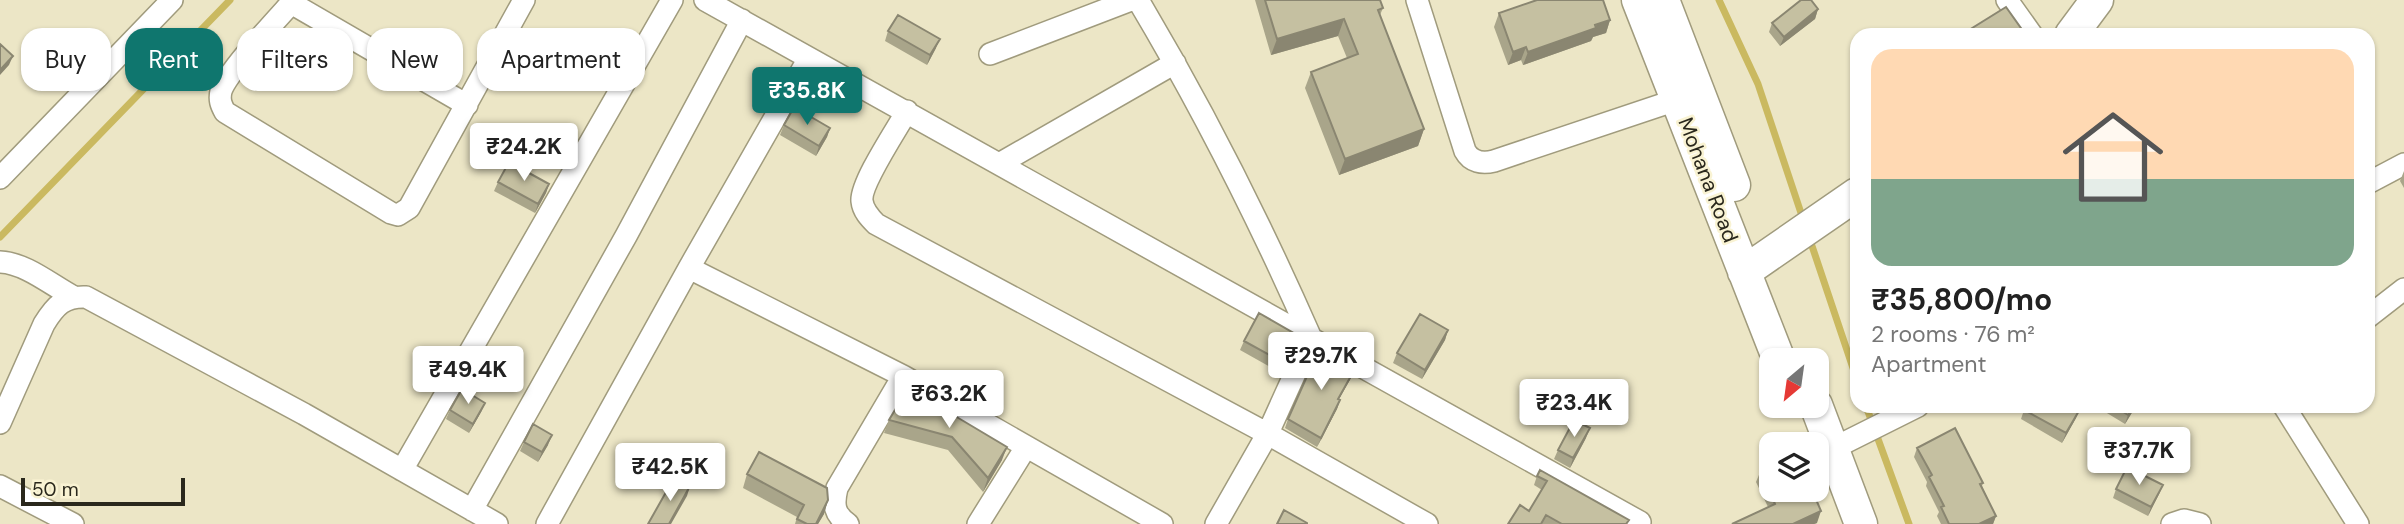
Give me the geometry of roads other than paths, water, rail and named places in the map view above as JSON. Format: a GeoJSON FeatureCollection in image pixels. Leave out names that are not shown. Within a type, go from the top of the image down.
{"type":"FeatureCollection","features":[{"type":"Feature","properties":{"kind":"street"},"geometry":{"type":"LineString","coordinates":[[0,178],[172,0]]}},
{"type":"Feature","properties":{"kind":"street"},"geometry":{"type":"LineString","coordinates":[[467,105],[292,2],[225,82],[220,99],[225,112],[398,215],[409,208],[467,105],[524,0]]}},
{"type":"Feature","properties":{"kind":"street"},"geometry":{"type":"LineString","coordinates":[[402,470],[672,0]]}},
{"type":"Feature","properties":{"kind":"street"},"geometry":{"type":"LineString","coordinates":[[990,54],[1076,10],[1131,0]]}},
{"type":"Feature","properties":{"kind":"street"},"geometry":{"type":"LineString","coordinates":[[1138,0],[1224,155],[1311,338],[1268,434],[1216,524]]}},
{"type":"Feature","properties":{"kind":"street"},"geometry":{"type":"LineString","coordinates":[[1417,0],[1469,158],[1486,163],[1494,161],[1687,96]]}},
{"type":"Feature","properties":{"kind":"street","name":"Mohana Road"},"geometry":{"type":"LineString","coordinates":[[1638,0],[1687,96],[1753,266],[1794,348]]}},
{"type":"Feature","properties":{"kind":"street","name":"Mohana Road"},"geometry":{"type":"LineString","coordinates":[[1663,0],[1687,96]]}},
{"type":"Feature","properties":{"kind":"street"},"geometry":{"type":"LineString","coordinates":[[2007,0],[2027,28]]}},
{"type":"Feature","properties":{"kind":"street"},"geometry":{"type":"LineString","coordinates":[[2076,28],[2097,0]]}},
{"type":"Feature","properties":{"kind":"street"},"geometry":{"type":"LineString","coordinates":[[712,1],[1640,522],[1639,524]]}},
{"type":"Feature","properties":{"kind":"street"},"geometry":{"type":"LineString","coordinates":[[472,510],[626,236],[742,20]]}},
{"type":"Feature","properties":{"kind":"street"},"geometry":{"type":"LineString","coordinates":[[547,524],[689,268],[810,58]]}},
{"type":"Feature","properties":{"kind":"street"},"geometry":{"type":"LineString","coordinates":[[999,164],[1175,63]]}},
{"type":"Feature","properties":{"kind":"street"},"geometry":{"type":"LineString","coordinates":[[907,111],[864,186],[862,201],[867,214],[876,224],[1268,434],[1427,524]]}},
{"type":"Feature","properties":{"kind":"street"},"geometry":{"type":"LineString","coordinates":[[2375,179],[2404,164]]}},
{"type":"Feature","properties":{"kind":"street"},"geometry":{"type":"LineString","coordinates":[[1753,266],[1850,199]]}},
{"type":"Feature","properties":{"kind":"street"},"geometry":{"type":"LineString","coordinates":[[0,262],[11,262],[72,296],[86,297],[304,414],[497,524]]}},
{"type":"Feature","properties":{"kind":"street","name":"Mohana Road"},"geometry":{"type":"LineString","coordinates":[[1753,266],[1776,348]]}},
{"type":"Feature","properties":{"kind":"street"},"geometry":{"type":"LineString","coordinates":[[689,268],[903,376],[1162,524]]}},
{"type":"Feature","properties":{"kind":"street"},"geometry":{"type":"LineString","coordinates":[[2375,312],[2404,289]]}},
{"type":"Feature","properties":{"kind":"street"},"geometry":{"type":"LineString","coordinates":[[0,422],[44,324],[53,309],[72,296]]}},
{"type":"Feature","properties":{"kind":"street"},"geometry":{"type":"LineString","coordinates":[[848,524],[839,517],[834,508],[837,488],[903,376]]}},
{"type":"Feature","properties":{"kind":"street"},"geometry":{"type":"LineString","coordinates":[[1829,448],[1904,413]]}},
{"type":"Feature","properties":{"kind":"street"},"geometry":{"type":"LineString","coordinates":[[2288,413],[2358,524]]}},
{"type":"Feature","properties":{"kind":"street"},"geometry":{"type":"LineString","coordinates":[[978,524],[1026,447]]}},
{"type":"Feature","properties":{"kind":"street"},"geometry":{"type":"LineString","coordinates":[[1829,453],[1861,524]]}},
{"type":"Feature","properties":{"kind":"street"},"geometry":{"type":"LineString","coordinates":[[1829,462],[1839,524]]}},
{"type":"Feature","properties":{"kind":"street"},"geometry":{"type":"LineString","coordinates":[[0,486],[73,524]]}},
{"type":"Feature","properties":{"kind":"street"},"geometry":{"type":"LineString","coordinates":[[2172,524],[2184,520],[2200,524]]}},
{"type":"Feature","properties":{"kind":"waterway"},"geometry":{"type":"LineString","coordinates":[[0,237],[230,0]]}},
{"type":"Feature","properties":{"kind":"waterway"},"geometry":{"type":"LineString","coordinates":[[1719,0],[1758,84],[1803,219]]}},
{"type":"Feature","properties":{"kind":"waterway"},"geometry":{"type":"LineString","coordinates":[[1809,237],[1850,359]]}},
{"type":"Feature","properties":{"kind":"waterway"},"geometry":{"type":"LineString","coordinates":[[1869,413],[1909,524]]}}]}
